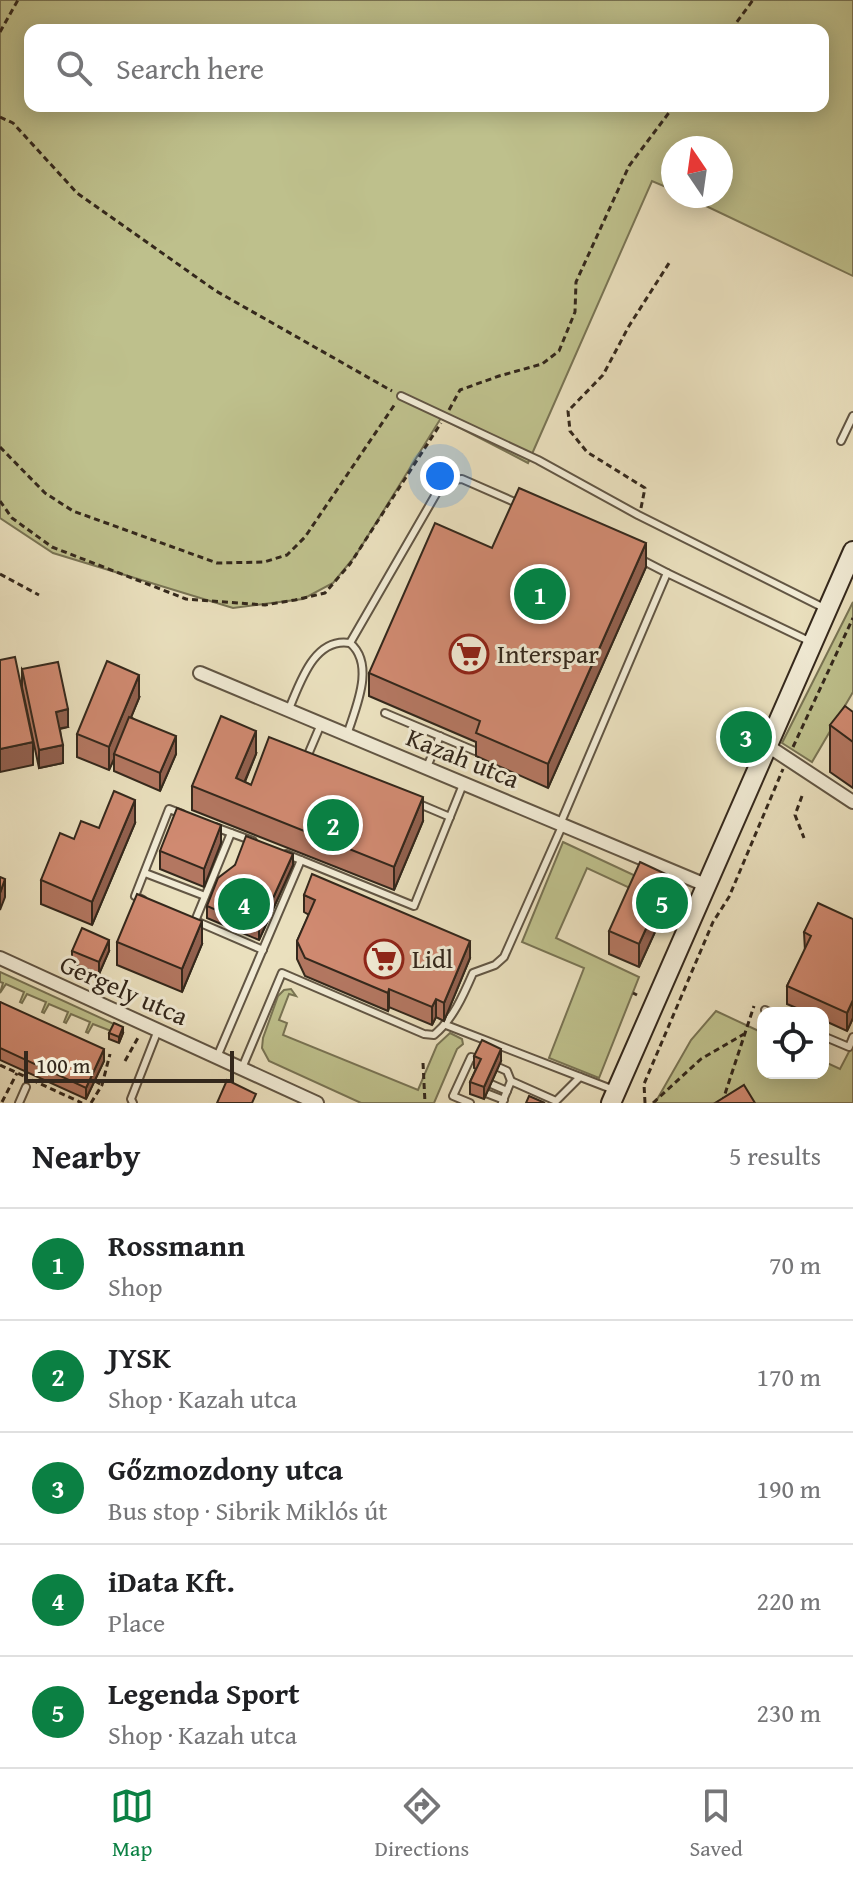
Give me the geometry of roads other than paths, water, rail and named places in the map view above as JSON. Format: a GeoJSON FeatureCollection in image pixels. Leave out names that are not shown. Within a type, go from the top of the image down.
{"type":"FeatureCollection","features":[{"type":"Feature","properties":{"kind":"street"},"geometry":{"type":"LineString","coordinates":[[614,1097],[853,551]]}},
{"type":"Feature","properties":{"kind":"street","name":"Kazah utca"},"geometry":{"type":"LineString","coordinates":[[200,673],[708,886]]}},
{"type":"Feature","properties":{"kind":"street"},"geometry":{"type":"LineString","coordinates":[[768,746],[853,802]]}},
{"type":"Feature","properties":{"kind":"street","name":"Gergely utca"},"geometry":{"type":"LineString","coordinates":[[0,958],[317,1103]]}},
{"type":"Feature","properties":{"kind":"lane"},"geometry":{"type":"LineString","coordinates":[[401,396],[538,460],[638,515],[826,609]]}},
{"type":"Feature","properties":{"kind":"lane"},"geometry":{"type":"LineString","coordinates":[[841,441],[853,416]]}},
{"type":"Feature","properties":{"kind":"lane"},"geometry":{"type":"LineString","coordinates":[[446,486],[453,480],[467,480],[533,511]]}},
{"type":"Feature","properties":{"kind":"lane"},"geometry":{"type":"LineString","coordinates":[[350,643],[436,494]]}},
{"type":"Feature","properties":{"kind":"lane"},"geometry":{"type":"LineString","coordinates":[[421,522],[435,528]]}},
{"type":"Feature","properties":{"kind":"lane"},"geometry":{"type":"LineString","coordinates":[[629,554],[811,642]]}},
{"type":"Feature","properties":{"kind":"lane"},"geometry":{"type":"LineString","coordinates":[[242,1068],[282,973],[424,1034],[434,1035],[446,1025],[462,1000],[473,973],[495,965],[504,957],[667,573]]}},
{"type":"Feature","properties":{"kind":"lane"},"geometry":{"type":"LineString","coordinates":[[289,710],[315,658],[330,645],[342,641],[350,643],[361,658],[362,676],[347,735]]}},
{"type":"Feature","properties":{"kind":"lane"},"geometry":{"type":"LineString","coordinates":[[385,713],[475,751]]}},
{"type":"Feature","properties":{"kind":"lane"},"geometry":{"type":"LineString","coordinates":[[307,757],[321,724]]}},
{"type":"Feature","properties":{"kind":"lane"},"geometry":{"type":"LineString","coordinates":[[427,767],[440,736]]}},
{"type":"Feature","properties":{"kind":"lane"},"geometry":{"type":"LineString","coordinates":[[298,753],[321,763]]}},
{"type":"Feature","properties":{"kind":"lane"},"geometry":{"type":"LineString","coordinates":[[273,849],[414,906],[464,782]]}},
{"type":"Feature","properties":{"kind":"lane"},"geometry":{"type":"LineString","coordinates":[[407,799],[450,817]]}},
{"type":"Feature","properties":{"kind":"lane"},"geometry":{"type":"LineString","coordinates":[[147,901],[135,896],[169,809],[194,818]]}},
{"type":"Feature","properties":{"kind":"lane"},"geometry":{"type":"LineString","coordinates":[[206,823],[259,844]]}},
{"type":"Feature","properties":{"kind":"lane"},"geometry":{"type":"LineString","coordinates":[[195,921],[231,833]]}},
{"type":"Feature","properties":{"kind":"lane"},"geometry":{"type":"LineString","coordinates":[[217,1057],[301,860]]}},
{"type":"Feature","properties":{"kind":"lane"},"geometry":{"type":"LineString","coordinates":[[145,873],[205,896]]}},
{"type":"Feature","properties":{"kind":"lane"},"geometry":{"type":"LineString","coordinates":[[183,916],[263,950]]}},
{"type":"Feature","properties":{"kind":"lane"},"geometry":{"type":"LineString","coordinates":[[446,1025],[580,1077],[614,1097]]}},
{"type":"Feature","properties":{"kind":"lane"},"geometry":{"type":"LineString","coordinates":[[131,1102],[158,1030]]}},
{"type":"Feature","properties":{"kind":"lane"},"geometry":{"type":"LineString","coordinates":[[829,1039],[849,1047],[853,1037]]}},
{"type":"Feature","properties":{"kind":"lane"},"geometry":{"type":"LineString","coordinates":[[470,1103],[453,1096],[471,1057],[478,1059]]}},
{"type":"Feature","properties":{"kind":"lane"},"geometry":{"type":"LineString","coordinates":[[498,1067],[507,1071],[511,1081],[555,1102],[580,1077]]}},
{"type":"Feature","properties":{"kind":"lane"},"geometry":{"type":"LineString","coordinates":[[463,1073],[477,1078]]}},
{"type":"Feature","properties":{"kind":"lane"},"geometry":{"type":"LineString","coordinates":[[459,1081],[473,1087]]}},
{"type":"Feature","properties":{"kind":"lane"},"geometry":{"type":"LineString","coordinates":[[486,1093],[503,1102],[511,1081]]}},
{"type":"Feature","properties":{"kind":"lane"},"geometry":{"type":"LineString","coordinates":[[491,1084],[507,1091]]}},
{"type":"Feature","properties":{"kind":"lane"},"geometry":{"type":"LineString","coordinates":[[19,1103],[26,1087]]}},
{"type":"Feature","properties":{"kind":"place","name":"Rossmann"},"geometry":{"type":"Point","coordinates":[540,594]}},
{"type":"Feature","properties":{"kind":"place","name":"Interspar"},"geometry":{"type":"Point","coordinates":[469,654]}},
{"type":"Feature","properties":{"kind":"place","name":"Gőzmozdony utca"},"geometry":{"type":"Point","coordinates":[746,737]}},
{"type":"Feature","properties":{"kind":"place","name":"JYSK"},"geometry":{"type":"Point","coordinates":[333,825]}},
{"type":"Feature","properties":{"kind":"place","name":"Legenda Sport"},"geometry":{"type":"Point","coordinates":[662,903]}},
{"type":"Feature","properties":{"kind":"place","name":"iData Kft."},"geometry":{"type":"Point","coordinates":[244,904]}},
{"type":"Feature","properties":{"kind":"place","name":"Lidl"},"geometry":{"type":"Point","coordinates":[384,959]}}]}
